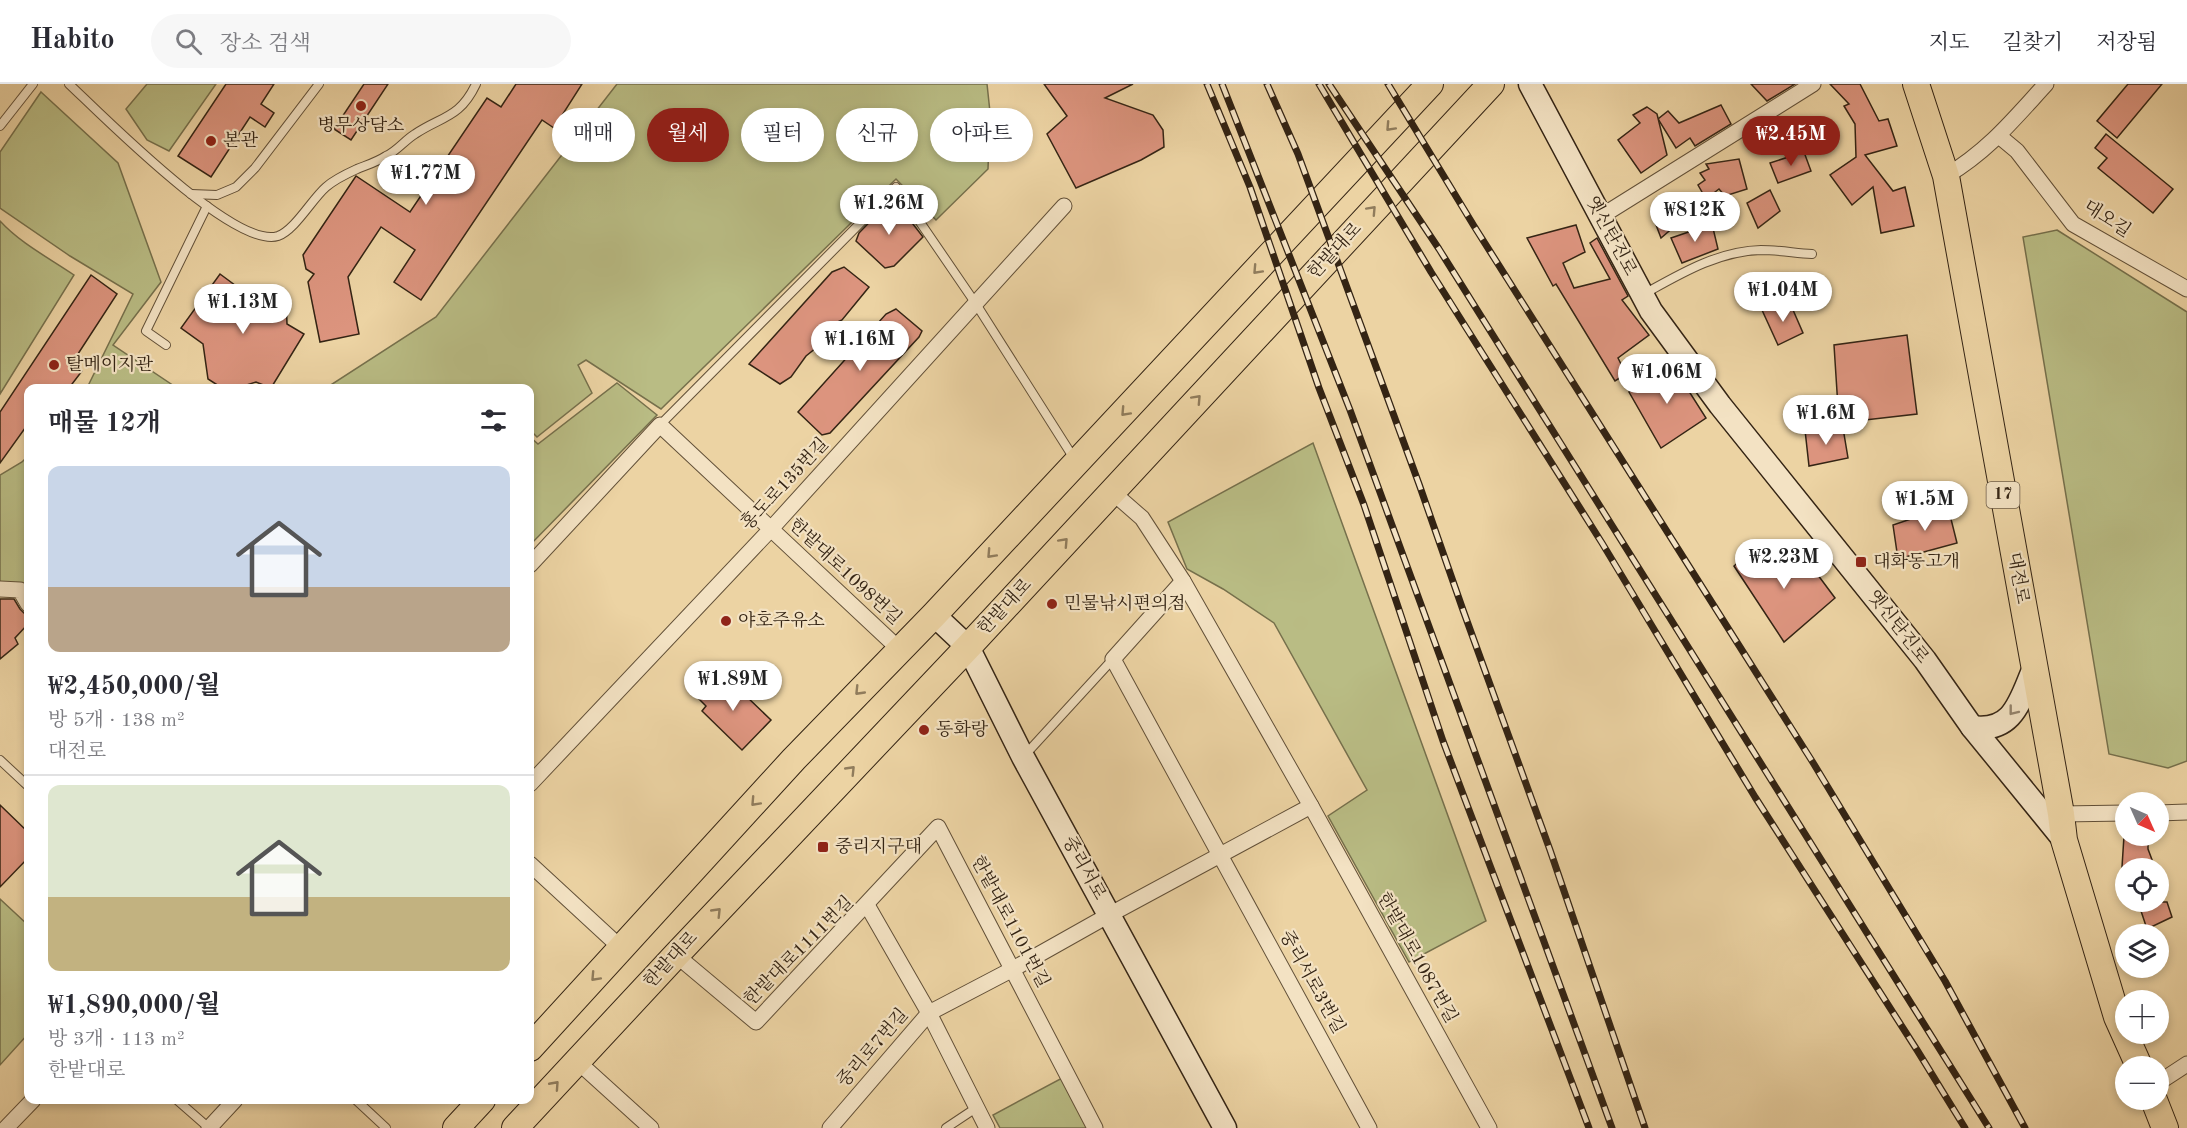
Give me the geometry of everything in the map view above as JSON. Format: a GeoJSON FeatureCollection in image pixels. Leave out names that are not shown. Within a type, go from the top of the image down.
{"type":"FeatureCollection","features":[{"type":"Feature","properties":{"kind":"main road"},"geometry":{"type":"LineString","coordinates":[[534,1044],[794,759],[1077,464],[1430,84]]}},
{"type":"Feature","properties":{"kind":"main road","name":"한밭대로"},"geometry":{"type":"LineString","coordinates":[[515,1128],[968,647],[1491,84]]}},
{"type":"Feature","properties":{"kind":"main road","name":"대전로"},"geometry":{"type":"LineString","coordinates":[[1916,84],[1946,176],[2064,840],[2117,1017],[2135,1056]]}},
{"type":"Feature","properties":{"kind":"main road"},"geometry":{"type":"LineString","coordinates":[[456,1128],[478,1104]]}},
{"type":"Feature","properties":{"kind":"main road"},"geometry":{"type":"LineString","coordinates":[[2158,1110],[2166,1128]]}},
{"type":"Feature","properties":{"kind":"street","name":"옛신탄진로"},"geometry":{"type":"LineString","coordinates":[[1530,84],[1651,311],[1720,405],[1924,660],[1972,727],[2064,840]]}},
{"type":"Feature","properties":{"kind":"street"},"geometry":{"type":"LineString","coordinates":[[1600,217],[1813,84]]}},
{"type":"Feature","properties":{"kind":"street"},"geometry":{"type":"LineString","coordinates":[[1946,176],[1971,161],[1999,136],[2046,84]]}},
{"type":"Feature","properties":{"kind":"street","name":"대오길"},"geometry":{"type":"LineString","coordinates":[[1999,136],[2017,151],[2073,224],[2187,289]]}},
{"type":"Feature","properties":{"kind":"street","name":"홍도로135번길"},"geometry":{"type":"LineString","coordinates":[[534,780],[770,530],[1064,206]]}},
{"type":"Feature","properties":{"kind":"street"},"geometry":{"type":"LineString","coordinates":[[534,561],[660,425]]}},
{"type":"Feature","properties":{"kind":"street","name":"한밭대로1098번길"},"geometry":{"type":"LineString","coordinates":[[660,425],[899,649]]}},
{"type":"Feature","properties":{"kind":"street","name":"한밭대로1087번길"},"geometry":{"type":"LineString","coordinates":[[1111,491],[1142,518],[1183,581],[1311,806],[1489,1128]]}},
{"type":"Feature","properties":{"kind":"street"},"geometry":{"type":"LineString","coordinates":[[1113,659],[1183,581]]}},
{"type":"Feature","properties":{"kind":"street"},"geometry":{"type":"LineString","coordinates":[[0,589],[20,590],[24,597]]}},
{"type":"Feature","properties":{"kind":"street","name":"중리서로"},"geometry":{"type":"LineString","coordinates":[[934,615],[968,647],[1023,757],[1225,1128]]}},
{"type":"Feature","properties":{"kind":"street","name":"중리서로3번길"},"geometry":{"type":"LineString","coordinates":[[1113,659],[1369,1128]]}},
{"type":"Feature","properties":{"kind":"street"},"geometry":{"type":"LineString","coordinates":[[1972,727],[1986,729],[2004,722],[2016,710],[2034,668]]}},
{"type":"Feature","properties":{"kind":"street"},"geometry":{"type":"LineString","coordinates":[[1109,915],[1311,806]]}},
{"type":"Feature","properties":{"kind":"street"},"geometry":{"type":"LineString","coordinates":[[2169,813],[2187,812]]}},
{"type":"Feature","properties":{"kind":"street"},"geometry":{"type":"LineString","coordinates":[[2061,814],[2115,813]]}},
{"type":"Feature","properties":{"kind":"street","name":"한밭대로1101번길"},"geometry":{"type":"LineString","coordinates":[[867,905],[938,827],[1095,1128]]}},
{"type":"Feature","properties":{"kind":"street"},"geometry":{"type":"LineString","coordinates":[[534,868],[621,948]]}},
{"type":"Feature","properties":{"kind":"street","name":"한밭대로1111번길"},"geometry":{"type":"LineString","coordinates":[[676,955],[756,1022],[867,905],[929,1013],[987,1128]]}},
{"type":"Feature","properties":{"kind":"street","name":"중리로7번길"},"geometry":{"type":"LineString","coordinates":[[832,1127],[929,1013],[1109,915]]}},
{"type":"Feature","properties":{"kind":"street"},"geometry":{"type":"LineString","coordinates":[[577,1061],[651,1128]]}},
{"type":"Feature","properties":{"kind":"street"},"geometry":{"type":"LineString","coordinates":[[2169,1076],[2187,1064]]}},
{"type":"Feature","properties":{"kind":"street"},"geometry":{"type":"LineString","coordinates":[[6,1128],[29,1104]]}},
{"type":"Feature","properties":{"kind":"street"},"geometry":{"type":"LineString","coordinates":[[208,1128],[231,1104]]}},
{"type":"Feature","properties":{"kind":"lane"},"geometry":{"type":"LineString","coordinates":[[0,126],[33,84]]}},
{"type":"Feature","properties":{"kind":"lane"},"geometry":{"type":"LineString","coordinates":[[69,84],[189,194],[229,222],[262,236],[278,236],[296,223],[325,187],[340,177],[387,156],[415,134],[453,115],[471,95],[476,84]]}},
{"type":"Feature","properties":{"kind":"lane"},"geometry":{"type":"LineString","coordinates":[[189,194],[217,195],[236,187],[255,168],[319,84]]}},
{"type":"Feature","properties":{"kind":"lane"},"geometry":{"type":"LineString","coordinates":[[660,425],[896,187],[976,304],[1077,464]]}},
{"type":"Feature","properties":{"kind":"lane"},"geometry":{"type":"LineString","coordinates":[[166,345],[146,331],[207,206]]}},
{"type":"Feature","properties":{"kind":"lane"},"geometry":{"type":"LineString","coordinates":[[1642,295],[1686,271],[1729,254],[1760,250],[1812,254]]}},
{"type":"Feature","properties":{"kind":"lane"},"geometry":{"type":"LineString","coordinates":[[1023,757],[1113,659]]}},
{"type":"Feature","properties":{"kind":"lane"},"geometry":{"type":"LineString","coordinates":[[0,760],[24,782]]}},
{"type":"Feature","properties":{"kind":"lane"},"geometry":{"type":"LineString","coordinates":[[181,1104],[208,1128]]}},
{"type":"Feature","properties":{"kind":"lane"},"geometry":{"type":"LineString","coordinates":[[360,1104],[386,1128]]}},
{"type":"Feature","properties":{"kind":"lane"},"geometry":{"type":"LineString","coordinates":[[946,1128],[976,1108]]}},
{"type":"Feature","properties":{"kind":"green space"},"geometry":{"type":"Polygon","coordinates":[[[147,84],[216,84],[169,151],[147,140],[126,109],[147,84]]]}},
{"type":"Feature","properties":{"kind":"green space"},"geometry":{"type":"Polygon","coordinates":[[[617,84],[987,84],[990,108],[930,108],[930,162],[988,162],[988,169],[936,220],[896,179],[661,409],[586,360],[578,365],[592,393],[537,437],[534,434],[534,384],[332,384],[436,317],[556,162],[635,162],[635,108],[598,108],[617,84]]]}},
{"type":"Feature","properties":{"kind":"green space"},"geometry":{"type":"Polygon","coordinates":[[[41,92],[118,163],[161,282],[113,345],[171,384],[89,384],[133,294],[70,256],[0,208],[0,152],[41,92]]]}},
{"type":"Feature","properties":{"kind":"green space"},"geometry":{"type":"Polygon","coordinates":[[[0,221],[26,243],[74,275],[0,394],[0,221]]]}},
{"type":"Feature","properties":{"kind":"green space"},"geometry":{"type":"Polygon","coordinates":[[[2057,230],[2187,312],[2187,761],[2168,768],[2109,754],[2023,237],[2057,230]]]}},
{"type":"Feature","properties":{"kind":"green space"},"geometry":{"type":"Polygon","coordinates":[[[617,383],[657,415],[534,541],[534,440],[538,444],[617,383]]]}},
{"type":"Feature","properties":{"kind":"green space"},"geometry":{"type":"Polygon","coordinates":[[[1313,443],[1486,921],[1409,962],[1328,816],[1367,790],[1274,623],[1223,589],[1187,569],[1168,522],[1313,443]]]}},
{"type":"Feature","properties":{"kind":"green space"},"geometry":{"type":"Polygon","coordinates":[[[24,460],[24,591],[0,588],[0,475],[24,460]]]}},
{"type":"Feature","properties":{"kind":"green space"},"geometry":{"type":"Polygon","coordinates":[[[0,899],[24,921],[24,1038],[0,1065],[0,899]]]}},
{"type":"Feature","properties":{"kind":"green space"},"geometry":{"type":"Polygon","coordinates":[[[1064,1077],[1090,1128],[1000,1128],[993,1115],[1064,1077]]]}},
{"type":"Feature","properties":{"kind":"building","name":"본관"},"geometry":{"type":"Polygon","coordinates":[[[226,84],[274,84],[261,104],[274,113],[265,127],[250,117],[211,177],[178,156],[226,84]]]}},
{"type":"Feature","properties":{"kind":"building","name":"병무상담소"},"geometry":{"type":"Polygon","coordinates":[[[364,84],[388,84],[351,140],[334,129],[364,84]]]}},
{"type":"Feature","properties":{"kind":"building"},"geometry":{"type":"Polygon","coordinates":[[[516,84],[582,84],[567,108],[552,108],[552,127],[542,120],[421,300],[394,282],[415,250],[381,227],[348,277],[359,334],[320,342],[308,282],[314,274],[306,269],[303,255],[356,176],[410,212],[487,98],[501,107],[516,84]]]}},
{"type":"Feature","properties":{"kind":"building"},"geometry":{"type":"Polygon","coordinates":[[[1044,84],[1133,84],[1105,98],[1153,115],[1163,130],[1164,147],[1141,160],[1076,188],[1047,134],[1067,116],[1044,84]]]}},
{"type":"Feature","properties":{"kind":"building"},"geometry":{"type":"Polygon","coordinates":[[[1751,84],[1795,84],[1767,101],[1751,84]]]}},
{"type":"Feature","properties":{"kind":"building"},"geometry":{"type":"Polygon","coordinates":[[[1830,84],[1860,84],[1879,121],[1888,119],[1897,146],[1865,155],[1893,191],[1905,187],[1914,226],[1881,233],[1873,187],[1852,205],[1830,175],[1856,157],[1855,124],[1844,106],[1849,104],[1830,84]]]}},
{"type":"Feature","properties":{"kind":"building"},"geometry":{"type":"Polygon","coordinates":[[[2128,84],[2162,84],[2117,138],[2097,121],[2128,84]]]}},
{"type":"Feature","properties":{"kind":"building"},"geometry":{"type":"Polygon","coordinates":[[[1721,105],[1731,124],[1695,146],[1690,138],[1676,148],[1658,119],[1668,111],[1679,123],[1721,105]]]}},
{"type":"Feature","properties":{"kind":"building"},"geometry":{"type":"Polygon","coordinates":[[[1647,107],[1657,114],[1667,155],[1641,173],[1618,140],[1640,123],[1633,115],[1647,107]]]}},
{"type":"Feature","properties":{"kind":"building"},"geometry":{"type":"Polygon","coordinates":[[[2106,134],[2173,189],[2153,213],[2098,168],[2107,158],[2095,148],[2106,134]]]}},
{"type":"Feature","properties":{"kind":"building"},"geometry":{"type":"Polygon","coordinates":[[[1804,152],[1811,171],[1778,183],[1770,163],[1804,152]]]}},
{"type":"Feature","properties":{"kind":"building"},"geometry":{"type":"Polygon","coordinates":[[[1739,159],[1747,189],[1725,196],[1719,189],[1706,199],[1698,185],[1705,180],[1700,173],[1709,169],[1706,164],[1739,159]]]}},
{"type":"Feature","properties":{"kind":"building"},"geometry":{"type":"Polygon","coordinates":[[[1770,190],[1780,211],[1758,228],[1747,203],[1770,190]]]}},
{"type":"Feature","properties":{"kind":"building"},"geometry":{"type":"Polygon","coordinates":[[[896,202],[923,237],[894,266],[885,268],[856,241],[859,233],[888,203],[896,202]]]}},
{"type":"Feature","properties":{"kind":"building"},"geometry":{"type":"Polygon","coordinates":[[[1667,213],[1682,220],[1661,238],[1653,217],[1667,213]]]}},
{"type":"Feature","properties":{"kind":"building"},"geometry":{"type":"Polygon","coordinates":[[[1712,224],[1718,249],[1682,263],[1671,238],[1712,224]]]}},
{"type":"Feature","properties":{"kind":"building"},"geometry":{"type":"Polygon","coordinates":[[[1576,225],[1585,252],[1563,263],[1574,288],[1610,279],[1590,243],[1597,238],[1628,296],[1622,300],[1649,335],[1618,358],[1626,374],[1615,381],[1556,284],[1553,286],[1527,238],[1576,225]]]}},
{"type":"Feature","properties":{"kind":"building"},"geometry":{"type":"Polygon","coordinates":[[[844,267],[869,287],[842,320],[833,324],[821,344],[806,356],[791,377],[780,384],[749,364],[832,272],[844,267]]]}},
{"type":"Feature","properties":{"kind":"building"},"geometry":{"type":"Polygon","coordinates":[[[220,274],[243,291],[278,290],[286,296],[287,324],[304,334],[273,384],[256,382],[216,384],[208,379],[203,344],[181,328],[220,274]]]}},
{"type":"Feature","properties":{"kind":"building","name":"탈메이지관"},"geometry":{"type":"Polygon","coordinates":[[[91,275],[117,294],[74,360],[82,371],[72,384],[24,384],[24,430],[0,463],[0,412],[91,275]]]}},
{"type":"Feature","properties":{"kind":"building"},"geometry":{"type":"Polygon","coordinates":[[[1790,303],[1803,333],[1778,345],[1762,310],[1790,303]]]}},
{"type":"Feature","properties":{"kind":"building"},"geometry":{"type":"Polygon","coordinates":[[[896,309],[922,331],[919,337],[830,433],[822,435],[798,412],[886,314],[896,309]]]}},
{"type":"Feature","properties":{"kind":"building"},"geometry":{"type":"Polygon","coordinates":[[[1907,335],[1917,414],[1839,423],[1834,345],[1907,335]]]}},
{"type":"Feature","properties":{"kind":"building"},"geometry":{"type":"Polygon","coordinates":[[[1671,363],[1706,418],[1661,448],[1629,392],[1671,363]]]}},
{"type":"Feature","properties":{"kind":"building"},"geometry":{"type":"Polygon","coordinates":[[[1843,428],[1848,458],[1809,466],[1805,430],[1843,428]]]}},
{"type":"Feature","properties":{"kind":"building"},"geometry":{"type":"Polygon","coordinates":[[[1947,503],[1957,543],[1898,559],[1893,525],[1917,517],[1920,509],[1947,503]]]}},
{"type":"Feature","properties":{"kind":"building"},"geometry":{"type":"Polygon","coordinates":[[[1760,542],[1786,572],[1806,559],[1835,598],[1784,642],[1734,566],[1760,542]]]}},
{"type":"Feature","properties":{"kind":"building"},"geometry":{"type":"Polygon","coordinates":[[[0,599],[14,599],[24,613],[24,628],[15,638],[18,644],[0,659],[0,599]]]}},
{"type":"Feature","properties":{"kind":"building"},"geometry":{"type":"Polygon","coordinates":[[[722,673],[771,720],[742,750],[702,711],[706,706],[698,698],[722,673]]]}},
{"type":"Feature","properties":{"kind":"building"},"geometry":{"type":"Polygon","coordinates":[[[0,805],[24,828],[24,862],[0,887],[0,805]]]}},
{"type":"Feature","properties":{"kind":"building"},"geometry":{"type":"Polygon","coordinates":[[[2123,846],[2148,846],[2151,858],[2123,858],[2123,846]]]}},
{"type":"Feature","properties":{"kind":"building"},"geometry":{"type":"Polygon","coordinates":[[[2169,908],[2172,917],[2157,924],[2145,924],[2141,912],[2169,912],[2169,908]]]}},
{"type":"Feature","properties":{"kind":"railway"},"geometry":{"type":"LineString","coordinates":[[1207,84],[1250,187],[1319,388],[1364,505],[1443,741],[1589,1128]]}},
{"type":"Feature","properties":{"kind":"railway"},"geometry":{"type":"LineString","coordinates":[[1222,84],[1350,410],[1612,1128]]}},
{"type":"Feature","properties":{"kind":"railway"},"geometry":{"type":"LineString","coordinates":[[1267,84],[1298,154],[1419,484],[1550,850],[1645,1128]]}},
{"type":"Feature","properties":{"kind":"railway"},"geometry":{"type":"LineString","coordinates":[[1319,84],[1431,272],[1602,543],[1755,797],[1965,1128]]}},
{"type":"Feature","properties":{"kind":"railway"},"geometry":{"type":"LineString","coordinates":[[1329,84],[1439,249],[1989,1128]]}},
{"type":"Feature","properties":{"kind":"railway"},"geometry":{"type":"LineString","coordinates":[[1388,84],[1474,226],[1812,761],[1945,981],[2025,1128]]}},
{"type":"Feature","properties":{"kind":"place","name":"병무상담소"},"geometry":{"type":"Point","coordinates":[361,106]}},
{"type":"Feature","properties":{"kind":"place","name":"본관"},"geometry":{"type":"Point","coordinates":[211,141]}},
{"type":"Feature","properties":{"kind":"place","name":"탈메이지관"},"geometry":{"type":"Point","coordinates":[54,365]}},
{"type":"Feature","properties":{"kind":"place","name":"대화동고개"},"geometry":{"type":"Point","coordinates":[1861,562]}},
{"type":"Feature","properties":{"kind":"place","name":"민물낚시편의점"},"geometry":{"type":"Point","coordinates":[1052,604]}},
{"type":"Feature","properties":{"kind":"place","name":"야호주유소"},"geometry":{"type":"Point","coordinates":[726,621]}},
{"type":"Feature","properties":{"kind":"place","name":"동화랑"},"geometry":{"type":"Point","coordinates":[924,730]}},
{"type":"Feature","properties":{"kind":"place","name":"중리지구대"},"geometry":{"type":"Point","coordinates":[823,847]}}]}
